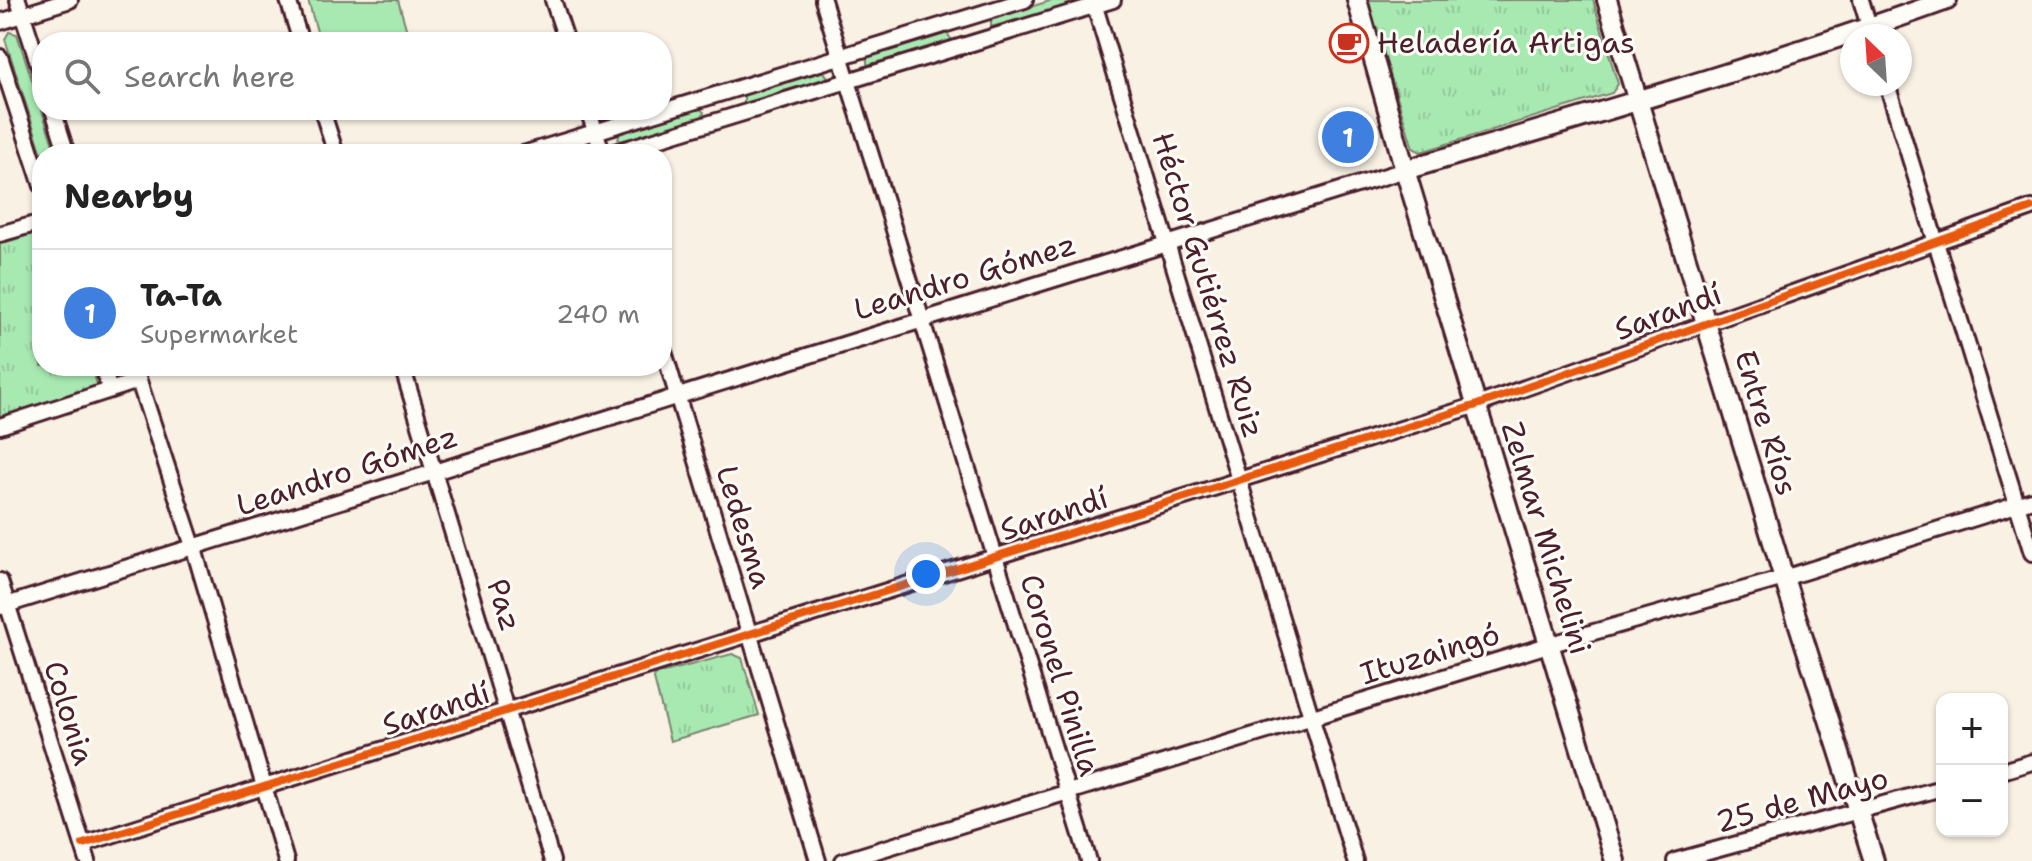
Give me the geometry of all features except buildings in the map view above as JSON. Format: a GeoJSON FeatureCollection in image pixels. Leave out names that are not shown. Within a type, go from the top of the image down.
{"type":"FeatureCollection","features":[{"type":"Feature","properties":{"kind":"street"},"geometry":{"type":"LineString","coordinates":[[0,22],[21,7],[70,0]]}},
{"type":"Feature","properties":{"kind":"street"},"geometry":{"type":"LineString","coordinates":[[288,0],[298,32]]}},
{"type":"Feature","properties":{"kind":"street"},"geometry":{"type":"LineString","coordinates":[[553,0],[564,32]]}},
{"type":"Feature","properties":{"kind":"street","name":"Coronel Pinilla"},"geometry":{"type":"LineString","coordinates":[[823,0],[1089,861]]}},
{"type":"Feature","properties":{"kind":"street"},"geometry":{"type":"LineString","coordinates":[[672,107],[1025,0]]}},
{"type":"Feature","properties":{"kind":"street"},"geometry":{"type":"LineString","coordinates":[[642,144],[1094,3],[1113,0]]}},
{"type":"Feature","properties":{"kind":"street","name":"Zelmar Michelini"},"geometry":{"type":"LineString","coordinates":[[1357,0],[1405,170],[1615,861]]}},
{"type":"Feature","properties":{"kind":"street","name":"Entre Ríos"},"geometry":{"type":"LineString","coordinates":[[1607,0],[1874,861]]}},
{"type":"Feature","properties":{"kind":"street"},"geometry":{"type":"LineString","coordinates":[[1861,0],[1868,24]]}},
{"type":"Feature","properties":{"kind":"street","name":"Leandro Gómez"},"geometry":{"type":"LineString","coordinates":[[1890,24],[1947,0]]}},
{"type":"Feature","properties":{"kind":"street","name":"Héctor Gutiérrez Ruiz"},"geometry":{"type":"LineString","coordinates":[[1094,3],[1355,861]]}},
{"type":"Feature","properties":{"kind":"street"},"geometry":{"type":"LineString","coordinates":[[21,7],[32,43]]}},
{"type":"Feature","properties":{"kind":"street","name":"Leandro Gómez"},"geometry":{"type":"LineString","coordinates":[[4,606],[1405,170],[1840,41]]}},
{"type":"Feature","properties":{"kind":"street"},"geometry":{"type":"LineString","coordinates":[[0,57],[32,155]]}},
{"type":"Feature","properties":{"kind":"street"},"geometry":{"type":"LineString","coordinates":[[1891,96],[2025,502],[2032,553]]}},
{"type":"Feature","properties":{"kind":"street"},"geometry":{"type":"LineString","coordinates":[[56,120],[64,144]]}},
{"type":"Feature","properties":{"kind":"street"},"geometry":{"type":"LineString","coordinates":[[325,120],[333,144]]}},
{"type":"Feature","properties":{"kind":"street"},"geometry":{"type":"LineString","coordinates":[[591,120],[600,144]]}},
{"type":"Feature","properties":{"kind":"street"},"geometry":{"type":"LineString","coordinates":[[554,144],[631,120]]}},
{"type":"Feature","properties":{"kind":"street","name":"Sarandí"},"geometry":{"type":"LineString","coordinates":[[83,844],[1477,405],[2032,208]]}},
{"type":"Feature","properties":{"kind":"street"},"geometry":{"type":"LineString","coordinates":[[0,234],[32,225]]}},
{"type":"Feature","properties":{"kind":"street"},"geometry":{"type":"LineString","coordinates":[[105,376],[110,390]]}},
{"type":"Feature","properties":{"kind":"street"},"geometry":{"type":"LineString","coordinates":[[0,426],[110,390],[131,376]]}},
{"type":"Feature","properties":{"kind":"street"},"geometry":{"type":"LineString","coordinates":[[137,376],[194,549],[286,861]]}},
{"type":"Feature","properties":{"kind":"street","name":"Paz"},"geometry":{"type":"LineString","coordinates":[[405,376],[552,861]]}},
{"type":"Feature","properties":{"kind":"street","name":"Ledesma"},"geometry":{"type":"LineString","coordinates":[[672,376],[818,861]]}},
{"type":"Feature","properties":{"kind":"street","name":"Ituzaingó"},"geometry":{"type":"LineString","coordinates":[[843,861],[1548,645],[1784,578],[2025,502]]}},
{"type":"Feature","properties":{"kind":"street","name":"Colonia"},"geometry":{"type":"LineString","coordinates":[[0,581],[4,606],[88,861]]}},
{"type":"Feature","properties":{"kind":"street"},"geometry":{"type":"LineString","coordinates":[[2008,769],[2032,762]]}},
{"type":"Feature","properties":{"kind":"street","name":"25 de Mayo"},"geometry":{"type":"LineString","coordinates":[[1675,861],[1936,790]]}},
{"type":"Feature","properties":{"kind":"green space"},"geometry":{"type":"Polygon","coordinates":[[[308,0],[398,0],[407,32],[317,32],[308,0]]]}},
{"type":"Feature","properties":{"kind":"green space"},"geometry":{"type":"Polygon","coordinates":[[[1053,0],[1075,1],[991,27],[991,19],[1053,0]]]}},
{"type":"Feature","properties":{"kind":"green space"},"geometry":{"type":"Polygon","coordinates":[[[1367,0],[1593,0],[1618,84],[1612,93],[1421,152],[1413,148],[1367,0]]]}},
{"type":"Feature","properties":{"kind":"green space"},"geometry":{"type":"Polygon","coordinates":[[[9,32],[17,34],[32,80],[32,120],[45,120],[53,144],[39,144],[5,39],[9,32]]]}},
{"type":"Feature","properties":{"kind":"green space"},"geometry":{"type":"Polygon","coordinates":[[[947,33],[951,39],[949,43],[867,65],[867,57],[947,33]]]}},
{"type":"Feature","properties":{"kind":"green space"},"geometry":{"type":"Polygon","coordinates":[[[823,71],[828,77],[826,80],[744,103],[744,95],[823,71]]]}},
{"type":"Feature","properties":{"kind":"green space"},"geometry":{"type":"Polygon","coordinates":[[[700,109],[704,112],[702,118],[623,142],[618,139],[620,133],[672,120],[672,117],[700,109]]]}},
{"type":"Feature","properties":{"kind":"green space"},"geometry":{"type":"Polygon","coordinates":[[[32,234],[32,376],[94,376],[97,386],[0,419],[0,244],[32,234]]]}},
{"type":"Feature","properties":{"kind":"green space"},"geometry":{"type":"Polygon","coordinates":[[[732,654],[742,658],[759,715],[670,741],[653,675],[732,654]]]}},
{"type":"Feature","properties":{"kind":"cycle path"},"geometry":{"type":"LineString","coordinates":[[83,844],[1477,405],[2032,208]]}},
{"type":"Feature","properties":{"kind":"place","name":"Heladería Artigas"},"geometry":{"type":"Point","coordinates":[1349,43]}},
{"type":"Feature","properties":{"kind":"place","name":"Ta-Ta"},"geometry":{"type":"Point","coordinates":[1348,137]}}]}
